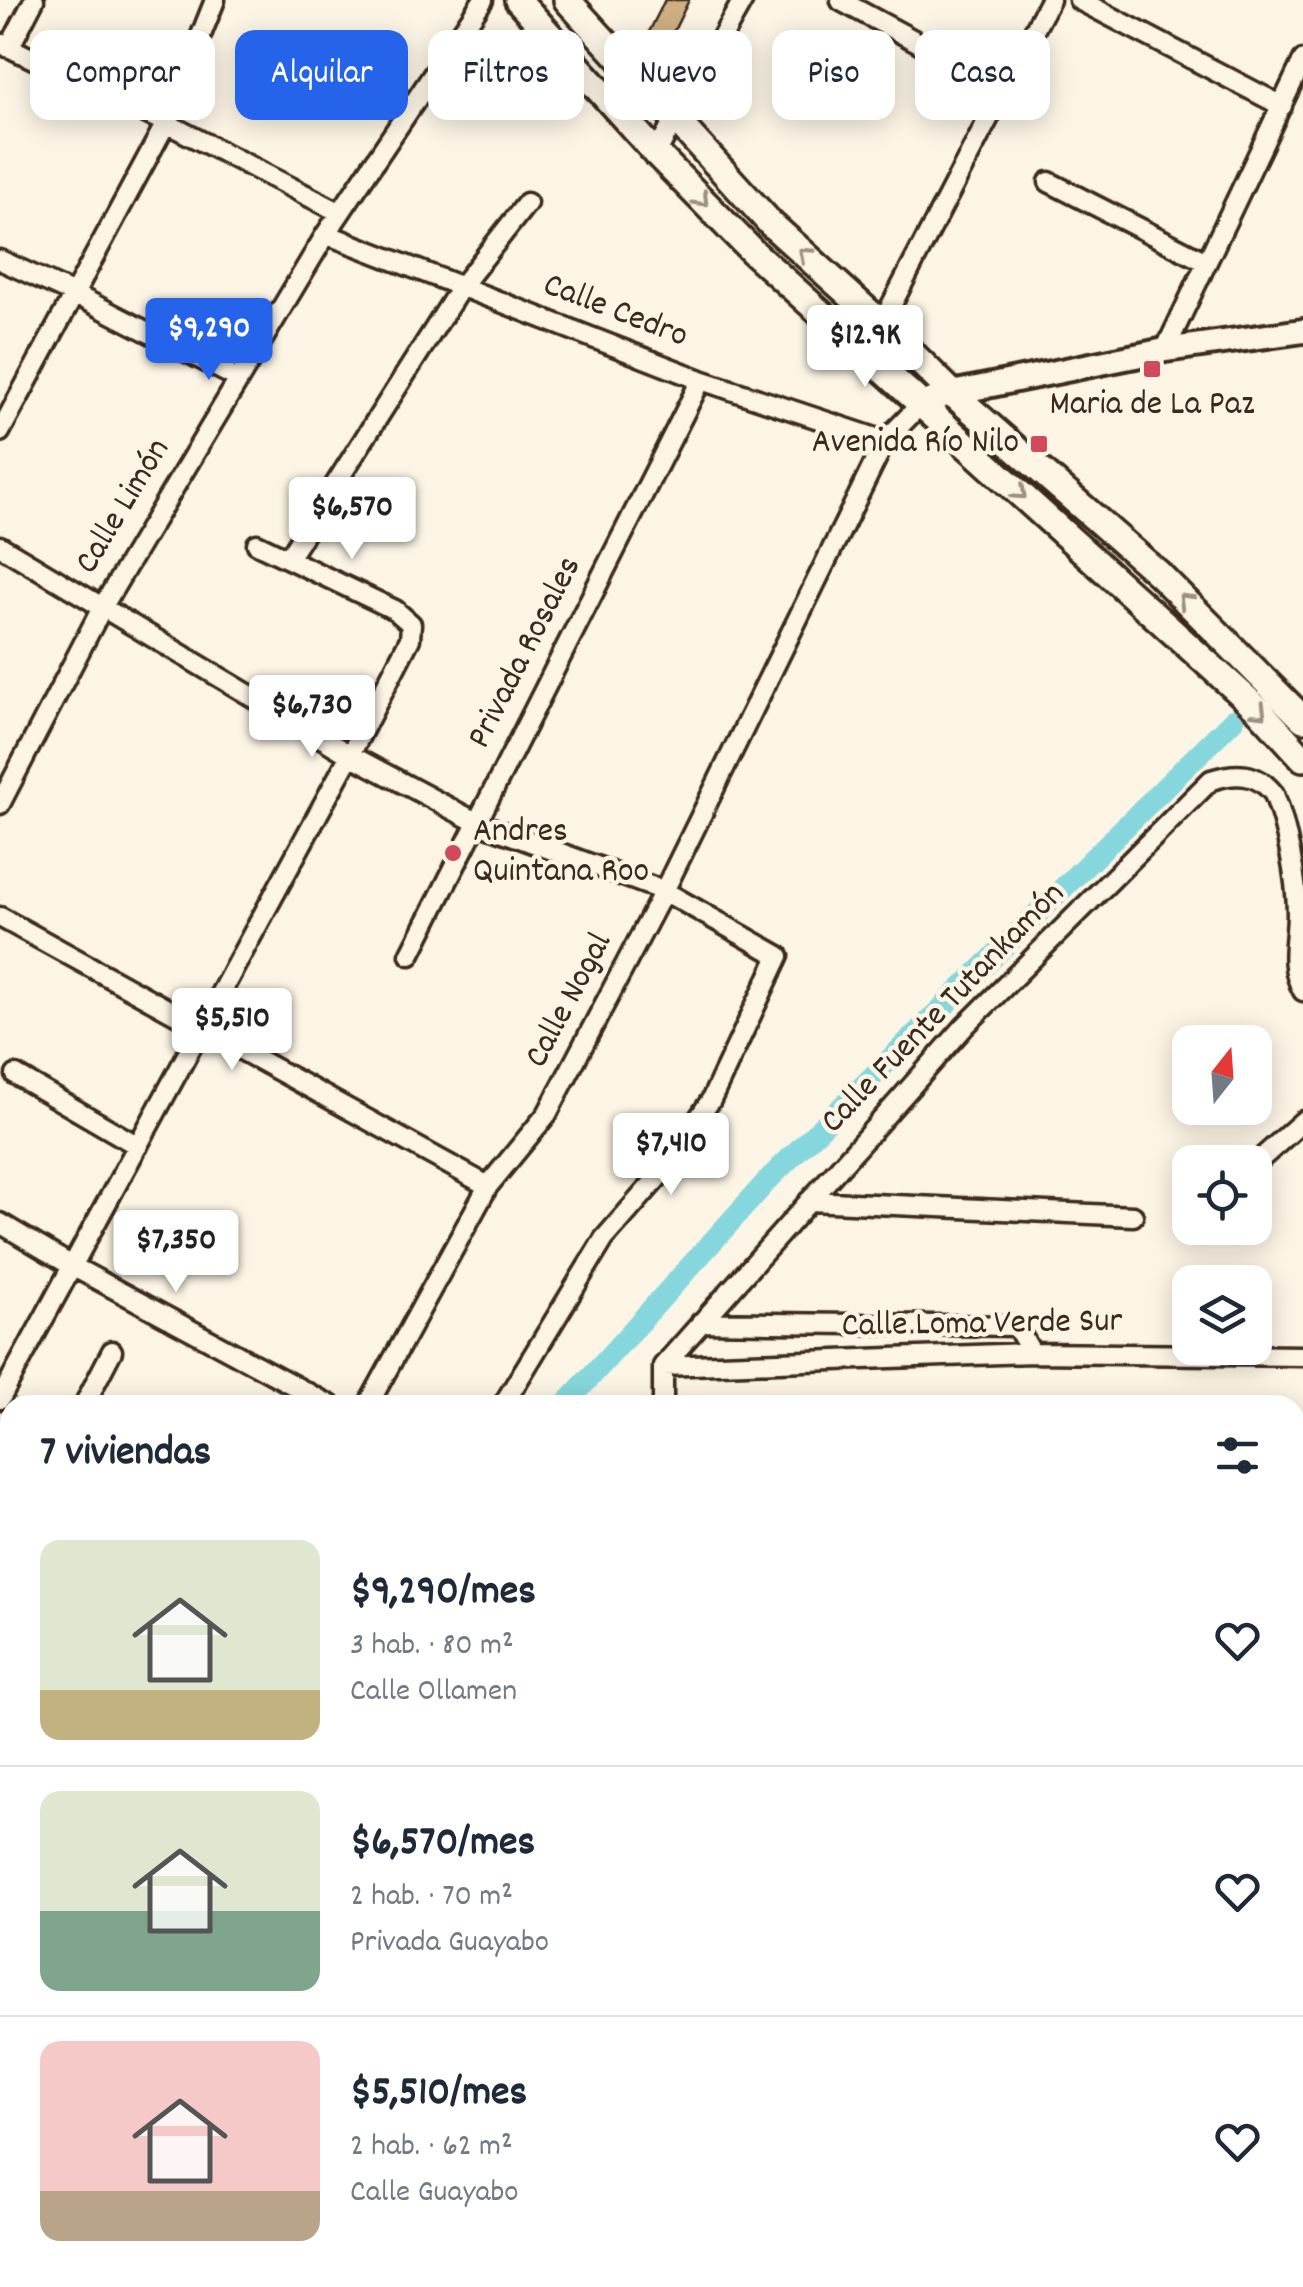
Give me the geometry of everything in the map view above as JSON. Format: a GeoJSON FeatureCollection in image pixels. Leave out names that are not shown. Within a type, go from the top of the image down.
{"type":"FeatureCollection","features":[{"type":"Feature","properties":{"kind":"main road"},"geometry":{"type":"LineString","coordinates":[[518,0],[752,251],[1260,711],[1303,758]]}},
{"type":"Feature","properties":{"kind":"main road"},"geometry":{"type":"LineString","coordinates":[[567,0],[604,41]]}},
{"type":"Feature","properties":{"kind":"main road"},"geometry":{"type":"LineString","coordinates":[[674,120],[771,224],[952,393],[1159,574],[1303,719]]}},
{"type":"Feature","properties":{"kind":"street"},"geometry":{"type":"LineString","coordinates":[[34,0],[4,46],[340,212]]}},
{"type":"Feature","properties":{"kind":"street"},"geometry":{"type":"LineString","coordinates":[[0,432],[166,123],[215,0]]}},
{"type":"Feature","properties":{"kind":"street","name":"Calle Limón"},"geometry":{"type":"LineString","coordinates":[[0,804],[103,606],[326,234],[483,0]]}},
{"type":"Feature","properties":{"kind":"street"},"geometry":{"type":"LineString","coordinates":[[726,30],[743,0]]}},
{"type":"Feature","properties":{"kind":"street"},"geometry":{"type":"LineString","coordinates":[[1034,30],[1050,0]]}},
{"type":"Feature","properties":{"kind":"street"},"geometry":{"type":"LineString","coordinates":[[1079,0],[1282,106]]}},
{"type":"Feature","properties":{"kind":"street"},"geometry":{"type":"LineString","coordinates":[[841,2],[915,41]]}},
{"type":"Feature","properties":{"kind":"street"},"geometry":{"type":"LineString","coordinates":[[1164,350],[1303,60]]}},
{"type":"Feature","properties":{"kind":"street"},"geometry":{"type":"LineString","coordinates":[[656,152],[674,120]]}},
{"type":"Feature","properties":{"kind":"street"},"geometry":{"type":"LineString","coordinates":[[866,354],[987,120]]}},
{"type":"Feature","properties":{"kind":"street"},"geometry":{"type":"LineString","coordinates":[[1049,182],[1206,262]]}},
{"type":"Feature","properties":{"kind":"street"},"geometry":{"type":"LineString","coordinates":[[289,557],[461,287],[527,203]]}},
{"type":"Feature","properties":{"kind":"street","name":"Calle Cedro"},"geometry":{"type":"LineString","coordinates":[[326,234],[700,380],[885,440]]}},
{"type":"Feature","properties":{"kind":"street"},"geometry":{"type":"LineString","coordinates":[[0,260],[239,379]]}},
{"type":"Feature","properties":{"kind":"street"},"geometry":{"type":"LineString","coordinates":[[922,404],[952,393],[1164,350],[1303,331]]}},
{"type":"Feature","properties":{"kind":"street","name":"Privada Rosales"},"geometry":{"type":"LineString","coordinates":[[410,955],[700,380]]}},
{"type":"Feature","properties":{"kind":"street","name":"Calle Nogal"},"geometry":{"type":"LineString","coordinates":[[373,1395],[488,1186],[547,1114],[664,891],[885,440],[922,404]]}},
{"type":"Feature","properties":{"kind":"street"},"geometry":{"type":"LineString","coordinates":[[2,1395],[408,643],[411,624],[395,610],[257,544]]}},
{"type":"Feature","properties":{"kind":"street"},"geometry":{"type":"LineString","coordinates":[[0,546],[350,755],[476,822],[664,891],[778,956],[711,1100],[659,1176],[604,1239],[509,1395]]}},
{"type":"Feature","properties":{"kind":"street","name":"Calle Fuente Tutankamón"},"geometry":{"type":"LineString","coordinates":[[663,1366],[965,1026],[1211,780],[1252,776],[1266,784],[1278,806],[1297,909],[1293,962],[1303,991]]}},
{"type":"Feature","properties":{"kind":"street"},"geometry":{"type":"LineString","coordinates":[[0,917],[488,1186]]}},
{"type":"Feature","properties":{"kind":"street"},"geometry":{"type":"LineString","coordinates":[[16,1075],[138,1146]]}},
{"type":"Feature","properties":{"kind":"street"},"geometry":{"type":"LineString","coordinates":[[1274,1147],[1303,1121]]}},
{"type":"Feature","properties":{"kind":"street"},"geometry":{"type":"LineString","coordinates":[[1274,1147],[1303,1144]]}},
{"type":"Feature","properties":{"kind":"street"},"geometry":{"type":"LineString","coordinates":[[809,1201],[1133,1216]]}},
{"type":"Feature","properties":{"kind":"street"},"geometry":{"type":"LineString","coordinates":[[0,1223],[311,1395]]}},
{"type":"Feature","properties":{"kind":"street"},"geometry":{"type":"LineString","coordinates":[[702,1322],[1016,1326],[1032,1353]]}},
{"type":"Feature","properties":{"kind":"street"},"geometry":{"type":"LineString","coordinates":[[91,1395],[112,1351]]}},
{"type":"Feature","properties":{"kind":"street","name":"Calle Loma Verde Sur"},"geometry":{"type":"LineString","coordinates":[[663,1366],[1032,1353],[1303,1356]]}},
{"type":"Feature","properties":{"kind":"street"},"geometry":{"type":"LineString","coordinates":[[663,1366],[663,1395]]}},
{"type":"Feature","properties":{"kind":"building"},"geometry":{"type":"Polygon","coordinates":[[[665,0],[689,0],[674,30],[650,30],[665,0]]]}},
{"type":"Feature","properties":{"kind":"waterway"},"geometry":{"type":"LineString","coordinates":[[574,1395],[769,1179],[1233,720]]}},
{"type":"Feature","properties":{"kind":"place","name":"Maria de La Paz"},"geometry":{"type":"Point","coordinates":[1152,369]}},
{"type":"Feature","properties":{"kind":"place","name":"Avenida Río Nilo"},"geometry":{"type":"Point","coordinates":[1039,444]}},
{"type":"Feature","properties":{"kind":"place","name":"Andres Quintana Roo"},"geometry":{"type":"Point","coordinates":[453,853]}}]}
